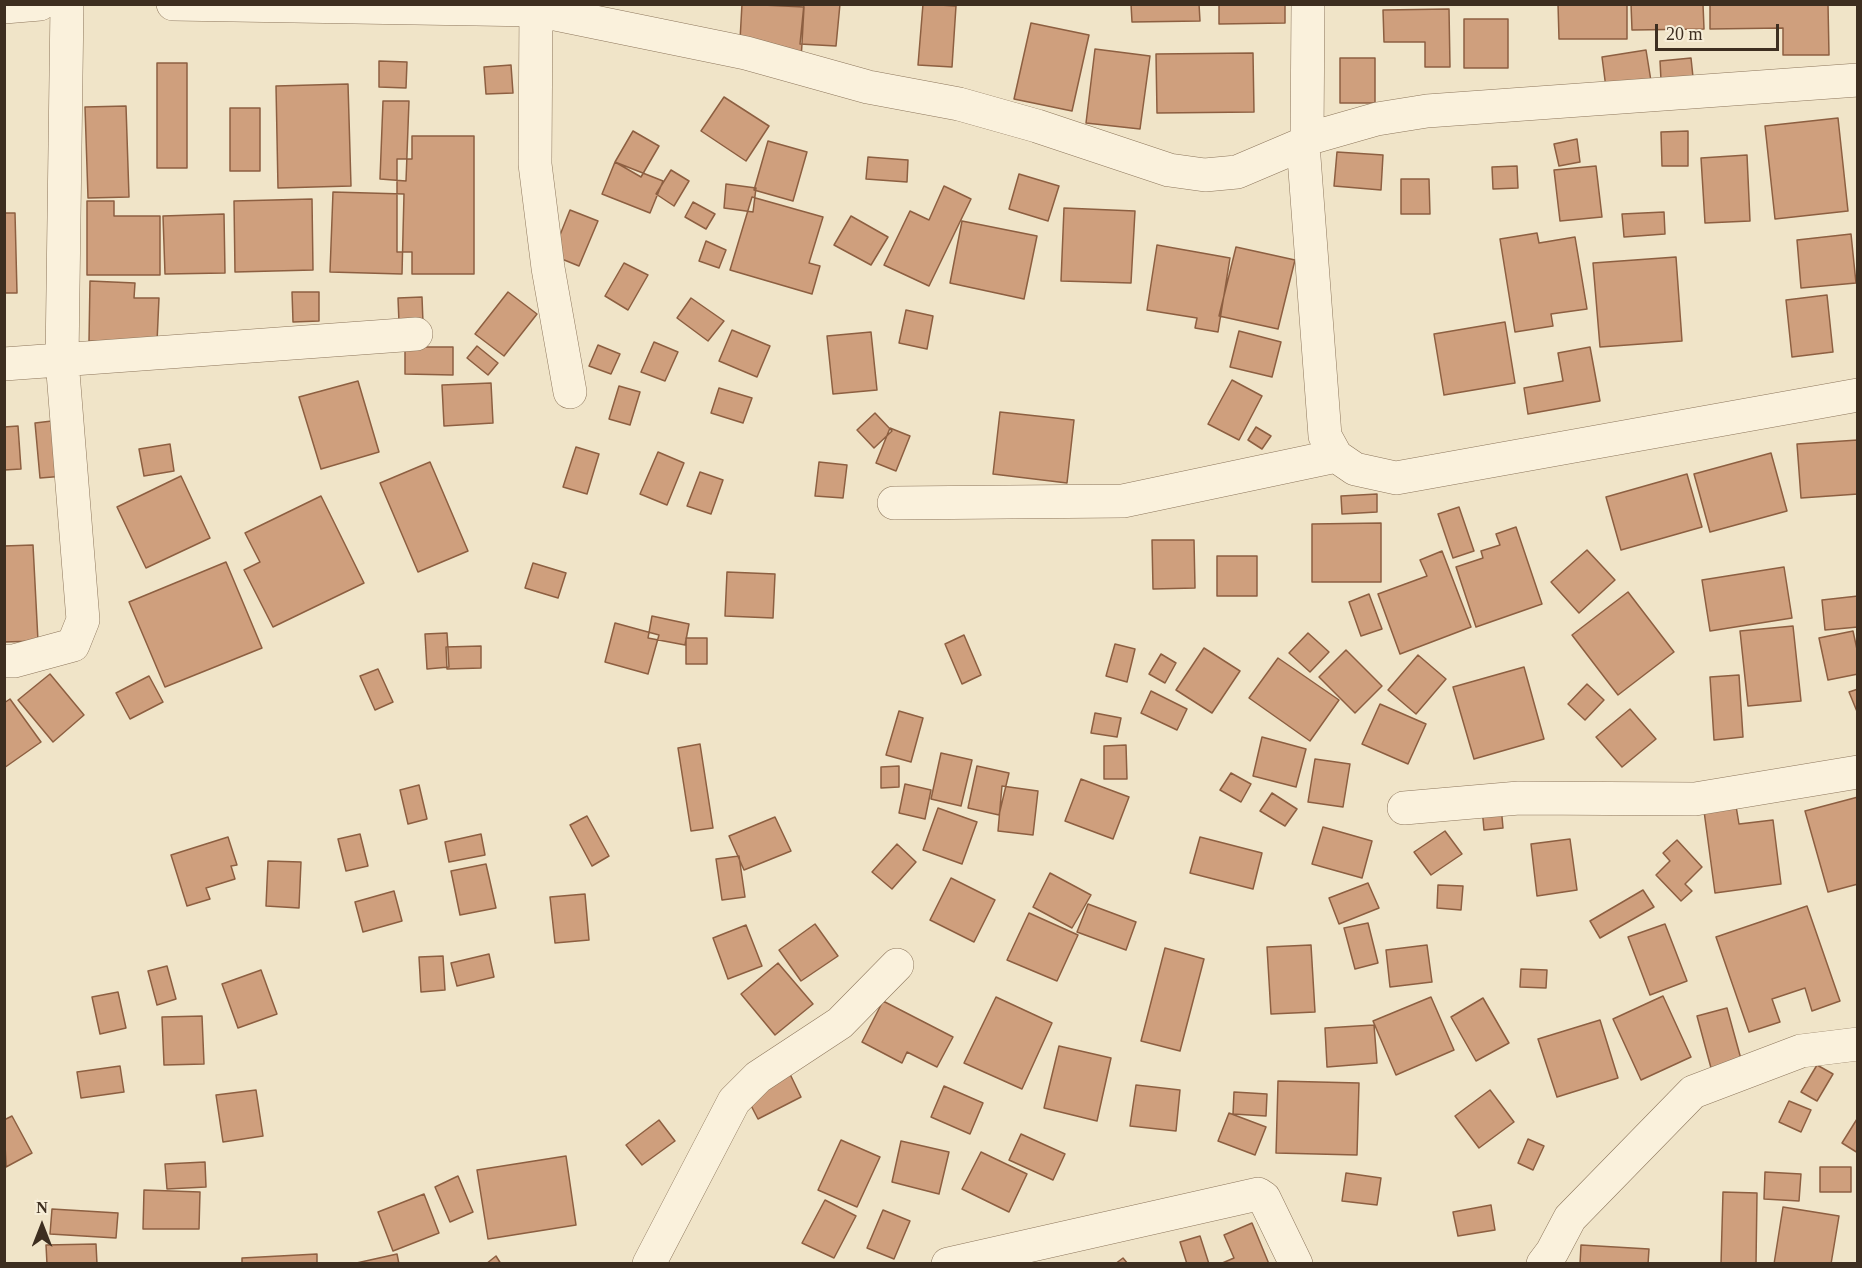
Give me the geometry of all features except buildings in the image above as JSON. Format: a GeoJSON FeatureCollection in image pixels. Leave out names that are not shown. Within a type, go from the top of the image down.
{"type":"FeatureCollection","features":[{"type":"Feature","properties":{"kind":"street"},"geometry":{"type":"LineString","coordinates":[[4,7],[40,4]]}},
{"type":"Feature","properties":{"kind":"street"},"geometry":{"type":"LineString","coordinates":[[4,661],[14,661],[73,645],[83,620],[62,360],[67,4]]}},
{"type":"Feature","properties":{"kind":"street"},"geometry":{"type":"LineString","coordinates":[[173,4],[536,7],[746,52],[868,87],[959,104],[1037,126],[1169,170],[1205,175],[1237,172],[1305,141],[1377,119],[1427,111],[1857,80]]}},
{"type":"Feature","properties":{"kind":"street"},"geometry":{"type":"LineString","coordinates":[[1308,4],[1305,141],[1325,436],[1336,456],[1355,469],[1396,478],[1857,395]]}},
{"type":"Feature","properties":{"kind":"street"},"geometry":{"type":"LineString","coordinates":[[536,7],[536,164],[548,268],[570,392]]}},
{"type":"Feature","properties":{"kind":"street"},"geometry":{"type":"LineString","coordinates":[[4,364],[416,334]]}},
{"type":"Feature","properties":{"kind":"street"},"geometry":{"type":"LineString","coordinates":[[894,503],[1123,501],[1336,456]]}},
{"type":"Feature","properties":{"kind":"street"},"geometry":{"type":"LineString","coordinates":[[1404,808],[1519,798],[1695,800],[1857,772]]}},
{"type":"Feature","properties":{"kind":"street"},"geometry":{"type":"LineString","coordinates":[[649,1263],[734,1101],[758,1077],[840,1023],[897,965]]}},
{"type":"Feature","properties":{"kind":"street"},"geometry":{"type":"LineString","coordinates":[[1543,1263],[1552,1252],[1570,1218],[1693,1092],[1801,1051],[1857,1044]]}},
{"type":"Feature","properties":{"kind":"street"},"geometry":{"type":"LineString","coordinates":[[948,1263],[1258,1194],[1264,1198],[1296,1263]]}}]}
